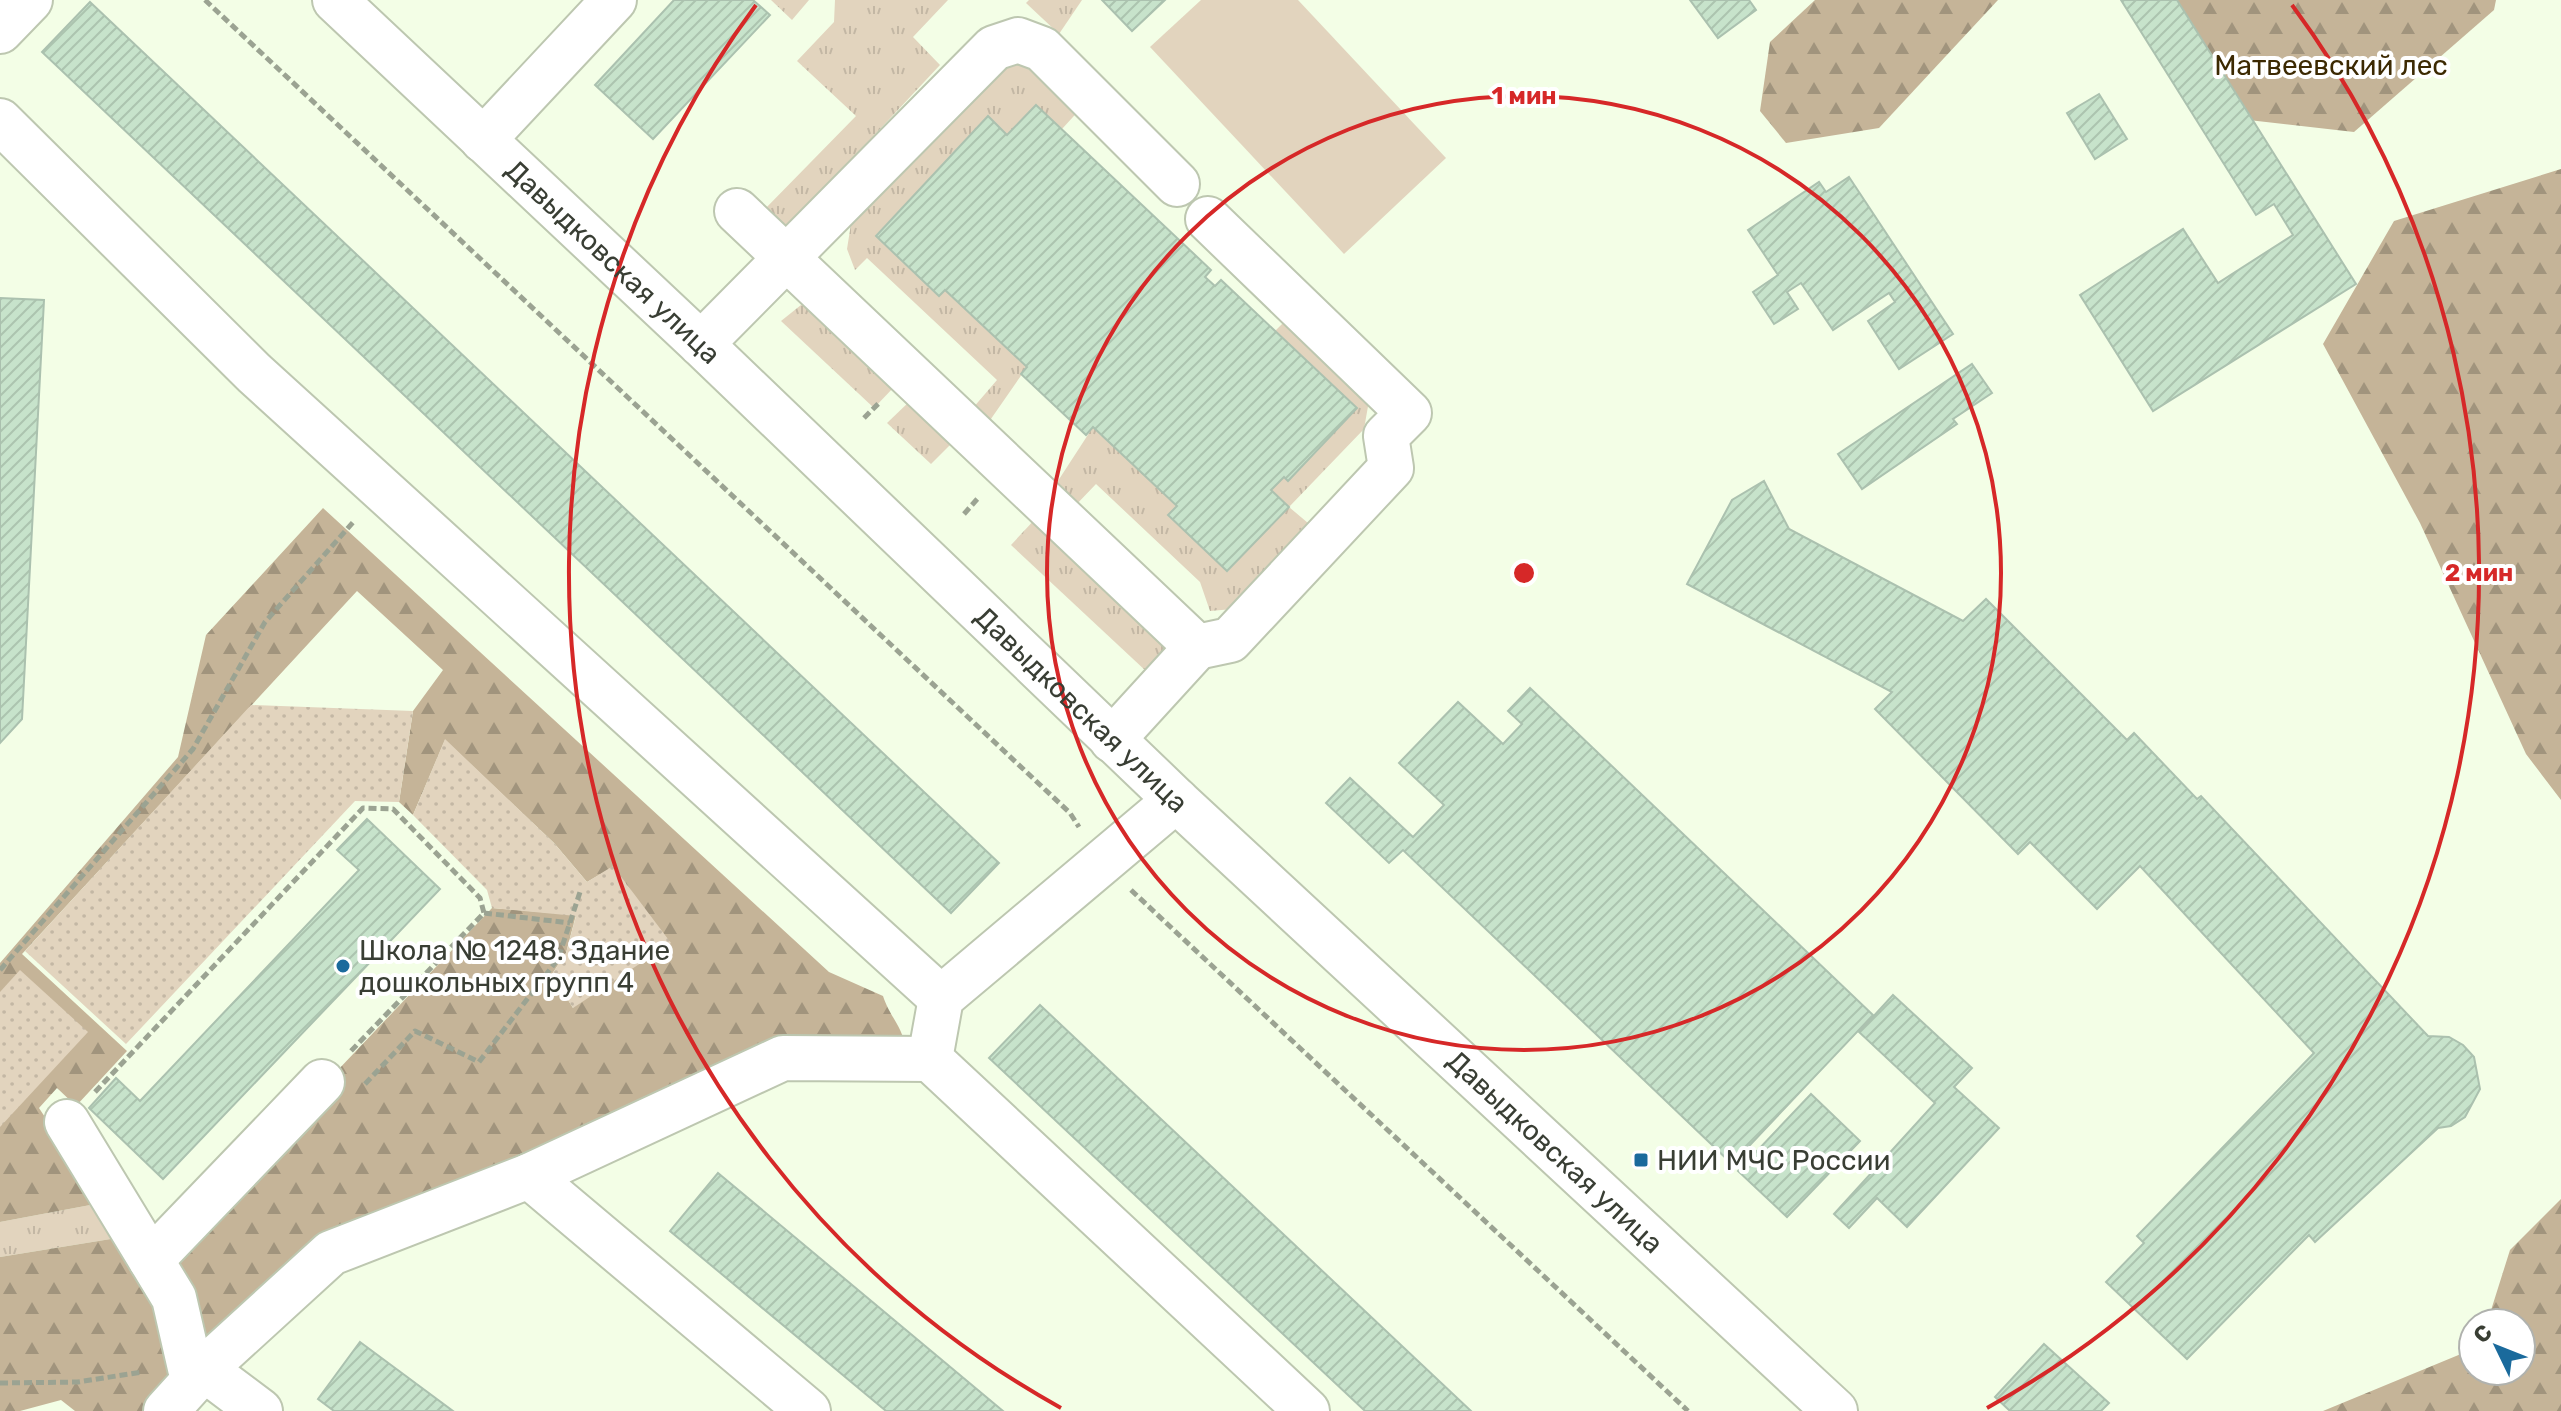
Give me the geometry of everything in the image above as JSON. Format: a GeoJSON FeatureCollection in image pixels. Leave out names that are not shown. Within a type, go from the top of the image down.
{"type":"FeatureCollection","features":[{"type":"Feature","properties":{"kind":"street"},"geometry":{"type":"LineString","coordinates":[[0,31],[30,0]]}},
{"type":"Feature","properties":{"kind":"street","name":"Давыдковская улица"},"geometry":{"type":"LineString","coordinates":[[335,0],[701,344],[1112,740],[1835,1411]]}},
{"type":"Feature","properties":{"kind":"street"},"geometry":{"type":"LineString","coordinates":[[473,131],[587,0]]}},
{"type":"Feature","properties":{"kind":"street"},"geometry":{"type":"LineString","coordinates":[[473,131],[614,0]]}},
{"type":"Feature","properties":{"kind":"street"},"geometry":{"type":"LineString","coordinates":[[701,344],[994,48],[1018,40],[1042,49],[1177,184]]}},
{"type":"Feature","properties":{"kind":"street"},"geometry":{"type":"LineString","coordinates":[[0,121],[254,373],[941,998]]}},
{"type":"Feature","properties":{"kind":"street"},"geometry":{"type":"LineString","coordinates":[[737,211],[1197,647]]}},
{"type":"Feature","properties":{"kind":"street"},"geometry":{"type":"LineString","coordinates":[[1112,740],[1197,647],[1230,640],[1391,468],[1386,436],[1409,413],[1208,219]]}},
{"type":"Feature","properties":{"kind":"street"},"geometry":{"type":"LineString","coordinates":[[930,1059],[941,998],[1176,800]]}},
{"type":"Feature","properties":{"kind":"street"},"geometry":{"type":"LineString","coordinates":[[166,1411],[197,1368],[331,1253],[529,1176],[783,1058],[930,1059],[1307,1411]]}},
{"type":"Feature","properties":{"kind":"street"},"geometry":{"type":"LineString","coordinates":[[151,1260],[338,1088]]}},
{"type":"Feature","properties":{"kind":"street"},"geometry":{"type":"LineString","coordinates":[[67,1122],[174,1298],[197,1368],[260,1411]]}},
{"type":"Feature","properties":{"kind":"street"},"geometry":{"type":"LineString","coordinates":[[529,1176],[808,1411]]}},
{"type":"Feature","properties":{"kind":"path"},"geometry":{"type":"LineString","coordinates":[[205,0],[1070,813],[1102,863],[1688,1411]]}},
{"type":"Feature","properties":{"kind":"path"},"geometry":{"type":"LineString","coordinates":[[0,970],[193,749],[265,622],[382,490]]}},
{"type":"Feature","properties":{"kind":"path"},"geometry":{"type":"LineString","coordinates":[[67,1122],[363,808],[393,809],[480,898],[484,913]]}},
{"type":"Feature","properties":{"kind":"path"},"geometry":{"type":"LineString","coordinates":[[338,1088],[415,1031],[479,1062],[558,959],[581,889]]}},
{"type":"Feature","properties":{"kind":"path"},"geometry":{"type":"LineString","coordinates":[[484,913],[570,923]]}},
{"type":"Feature","properties":{"kind":"path"},"geometry":{"type":"LineString","coordinates":[[338,1088],[484,913]]}},
{"type":"Feature","properties":{"kind":"path"},"geometry":{"type":"LineString","coordinates":[[0,1383],[78,1382],[176,1367],[197,1368]]}},
{"type":"Feature","properties":{"kind":"green space"},"geometry":{"type":"Polygon","coordinates":[[[771,0],[809,0],[792,20],[771,0]]]}},
{"type":"Feature","properties":{"kind":"green space"},"geometry":{"type":"Polygon","coordinates":[[[835,0],[948,0],[913,37],[940,65],[780,236],[759,215],[856,116],[797,61],[834,22],[835,0]]]}},
{"type":"Feature","properties":{"kind":"green space"},"geometry":{"type":"Polygon","coordinates":[[[1029,0],[1082,0],[1059,34],[1026,3],[1029,0]]]}},
{"type":"Feature","properties":{"kind":"green space"},"geometry":{"type":"Polygon","coordinates":[[[1201,0],[1298,0],[1446,158],[1344,254],[1150,47],[1201,0]]]}},
{"type":"Feature","properties":{"kind":"green space"},"geometry":{"type":"Polygon","coordinates":[[[1815,0],[1998,0],[1879,128],[1786,143],[1760,111],[1770,42],[1815,0]]]}},
{"type":"Feature","properties":{"kind":"green space","name":"Матвеевский лес"},"geometry":{"type":"Polygon","coordinates":[[[2158,0],[2496,0],[2494,10],[2354,132],[2231,118],[2158,0]]]}},
{"type":"Feature","properties":{"kind":"green space"},"geometry":{"type":"Polygon","coordinates":[[[1013,63],[1046,71],[1083,106],[1062,129],[1036,105],[1007,135],[988,117],[876,235],[939,296],[945,290],[1027,367],[977,439],[960,423],[997,380],[867,258],[855,270],[847,249],[851,224],[980,82],[1013,63]]]}},
{"type":"Feature","properties":{"kind":"green space"},"geometry":{"type":"Polygon","coordinates":[[[2561,169],[2561,800],[2526,754],[2420,523],[2323,344],[2394,221],[2561,169]]]}},
{"type":"Feature","properties":{"kind":"green space"},"geometry":{"type":"Polygon","coordinates":[[[806,301],[895,386],[874,408],[781,321],[806,301]]]}},
{"type":"Feature","properties":{"kind":"green space"},"geometry":{"type":"Polygon","coordinates":[[[1289,317],[1370,395],[1364,429],[1289,507],[1308,523],[1233,609],[1210,611],[1200,582],[1096,484],[1074,507],[1054,487],[1093,427],[1177,506],[1169,515],[1228,571],[1288,507],[1271,490],[1284,477],[1289,480],[1357,408],[1275,331],[1289,317]]]}},
{"type":"Feature","properties":{"kind":"green space"},"geometry":{"type":"Polygon","coordinates":[[[911,400],[954,441],[931,464],[887,423],[911,400]]]}},
{"type":"Feature","properties":{"kind":"green space"},"geometry":{"type":"Polygon","coordinates":[[[323,508],[829,972],[883,996],[902,1035],[906,1052],[786,1052],[530,1171],[193,1348],[202,1319],[160,1257],[492,908],[576,915],[566,953],[552,974],[573,1008],[613,867],[587,882],[554,843],[445,740],[413,815],[399,802],[413,711],[443,670],[357,591],[22,954],[127,1051],[76,1106],[57,1088],[39,1108],[101,1203],[0,1222],[0,963],[178,757],[206,635],[323,508]]]}},
{"type":"Feature","properties":{"kind":"green space"},"geometry":{"type":"Polygon","coordinates":[[[1037,517],[1170,644],[1162,686],[1011,545],[1037,517]]]}},
{"type":"Feature","properties":{"kind":"green space"},"geometry":{"type":"Polygon","coordinates":[[[251,705],[413,711],[399,802],[355,801],[126,1044],[25,951],[251,705]]]}},
{"type":"Feature","properties":{"kind":"green space"},"geometry":{"type":"Polygon","coordinates":[[[445,739],[554,843],[587,882],[613,866],[671,943],[573,1008],[552,974],[566,953],[576,916],[492,908],[487,890],[413,815],[445,739]]]}},
{"type":"Feature","properties":{"kind":"green space"},"geometry":{"type":"Polygon","coordinates":[[[20,970],[88,1032],[0,1127],[0,992],[20,970]]]}},
{"type":"Feature","properties":{"kind":"green space"},"geometry":{"type":"Polygon","coordinates":[[[2561,1199],[2561,1411],[2323,1411],[2457,1356],[2457,1387],[2537,1387],[2537,1307],[2492,1307],[2510,1250],[2561,1199]]]}},
{"type":"Feature","properties":{"kind":"green space"},"geometry":{"type":"Polygon","coordinates":[[[101,1203],[123,1237],[0,1257],[0,1222],[101,1203]]]}},
{"type":"Feature","properties":{"kind":"green space"},"geometry":{"type":"Polygon","coordinates":[[[123,1237],[157,1288],[176,1367],[156,1411],[75,1411],[61,1400],[20,1411],[0,1411],[0,1257],[123,1237]]]}},
{"type":"Feature","properties":{"kind":"building"},"geometry":{"type":"Polygon","coordinates":[[[674,0],[753,0],[770,15],[653,139],[595,85],[674,0]]]}},
{"type":"Feature","properties":{"kind":"building"},"geometry":{"type":"Polygon","coordinates":[[[1102,0],[1165,0],[1132,31],[1102,0]]]}},
{"type":"Feature","properties":{"kind":"building"},"geometry":{"type":"Polygon","coordinates":[[[1690,0],[1749,0],[1756,10],[1718,38],[1690,0]]]}},
{"type":"Feature","properties":{"kind":"building"},"geometry":{"type":"Polygon","coordinates":[[[2121,0],[2177,0],[2356,284],[2153,411],[2080,295],[2183,229],[2218,283],[2293,235],[2274,204],[2256,215],[2121,0]]]}},
{"type":"Feature","properties":{"kind":"building"},"geometry":{"type":"Polygon","coordinates":[[[90,2],[999,863],[951,913],[42,52],[90,2]]]}},
{"type":"Feature","properties":{"kind":"building"},"geometry":{"type":"Polygon","coordinates":[[[2099,94],[2127,139],[2095,159],[2067,113],[2099,94]]]}},
{"type":"Feature","properties":{"kind":"building"},"geometry":{"type":"Polygon","coordinates":[[[1036,105],[1211,270],[1205,277],[1215,286],[1221,280],[1357,408],[1288,481],[1284,477],[1271,490],[1289,507],[1227,571],[1168,515],[1177,506],[1093,427],[1086,435],[1021,374],[1027,367],[945,290],[939,296],[876,236],[988,116],[1007,135],[1036,105]]]}},
{"type":"Feature","properties":{"kind":"building"},"geometry":{"type":"Polygon","coordinates":[[[1849,177],[1953,334],[1899,369],[1868,321],[1895,302],[1889,293],[1833,330],[1801,283],[1787,292],[1798,309],[1774,324],[1753,292],[1778,275],[1748,230],[1819,182],[1826,192],[1849,177]]]}},
{"type":"Feature","properties":{"kind":"building"},"geometry":{"type":"Polygon","coordinates":[[[0,298],[44,300],[22,719],[0,743],[0,298]]]}},
{"type":"Feature","properties":{"kind":"building"},"geometry":{"type":"Polygon","coordinates":[[[1972,364],[1992,393],[1953,419],[1957,424],[1862,489],[1838,454],[1972,364]]]}},
{"type":"Feature","properties":{"kind":"building"},"geometry":{"type":"Polygon","coordinates":[[[1764,481],[1789,529],[1963,621],[1986,599],[2127,740],[2134,733],[2197,799],[2201,796],[2428,1036],[2449,1037],[2463,1045],[2474,1057],[2480,1089],[2465,1117],[2451,1126],[2438,1128],[2315,1242],[2309,1235],[2187,1359],[2106,1282],[2144,1243],[2137,1236],[2314,1053],[2140,866],[2097,909],[2030,842],[2018,854],[1875,709],[1892,692],[1687,584],[1732,500],[1764,481]]]}},
{"type":"Feature","properties":{"kind":"building"},"geometry":{"type":"Polygon","coordinates":[[[1530,688],[1873,1015],[1732,1164],[1403,850],[1389,863],[1326,803],[1350,778],[1413,837],[1444,805],[1399,763],[1458,702],[1503,744],[1522,724],[1508,711],[1530,688]]]}},
{"type":"Feature","properties":{"kind":"building"},"geometry":{"type":"Polygon","coordinates":[[[367,819],[440,889],[163,1179],[89,1108],[116,1078],[140,1101],[359,870],[337,850],[367,819]]]}},
{"type":"Feature","properties":{"kind":"building"},"geometry":{"type":"Polygon","coordinates":[[[1893,995],[1972,1068],[1954,1087],[1999,1128],[1907,1227],[1877,1198],[1849,1228],[1834,1214],[1935,1103],[1859,1032],[1893,995]]]}},
{"type":"Feature","properties":{"kind":"building"},"geometry":{"type":"Polygon","coordinates":[[[1040,1005],[1471,1411],[1365,1411],[989,1058],[1040,1005]]]}},
{"type":"Feature","properties":{"kind":"building"},"geometry":{"type":"Polygon","coordinates":[[[1811,1094],[1860,1141],[1787,1217],[1738,1171],[1811,1094]]]}},
{"type":"Feature","properties":{"kind":"building"},"geometry":{"type":"Polygon","coordinates":[[[718,1173],[1003,1411],[886,1411],[670,1231],[718,1173]]]}},
{"type":"Feature","properties":{"kind":"building"},"geometry":{"type":"Polygon","coordinates":[[[360,1342],[453,1411],[334,1411],[318,1399],[360,1342]]]}},
{"type":"Feature","properties":{"kind":"building"},"geometry":{"type":"Polygon","coordinates":[[[2044,1344],[2109,1403],[2101,1411],[2010,1411],[1995,1397],[2044,1344]]]}},
{"type":"Feature","properties":{"kind":"place","name":"Школа № 1248. Здание дошкольных групп 4"},"geometry":{"type":"Point","coordinates":[343,966]}},
{"type":"Feature","properties":{"kind":"place","name":"НИИ МЧС России"},"geometry":{"type":"Point","coordinates":[1641,1160]}}]}
